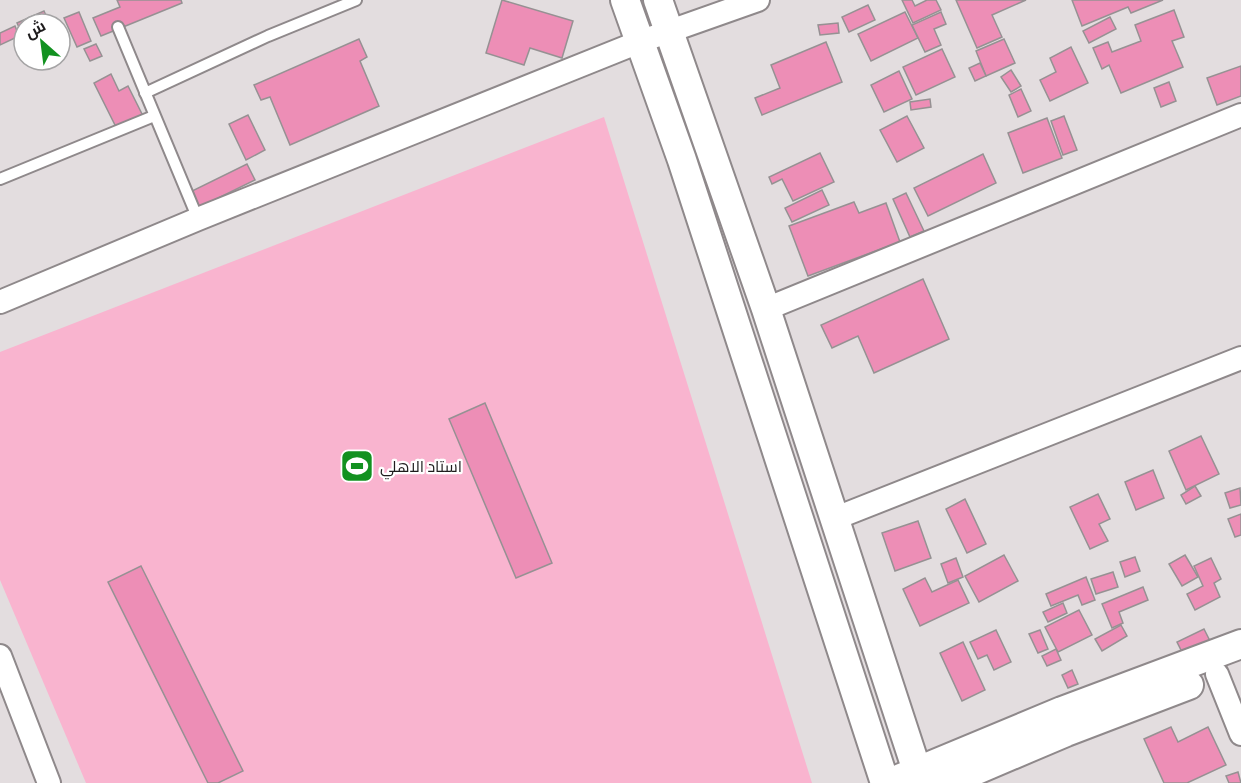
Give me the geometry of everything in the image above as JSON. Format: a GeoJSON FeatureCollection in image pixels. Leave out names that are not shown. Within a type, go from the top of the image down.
{"type":"FeatureCollection","features":[{"type":"Feature","properties":{"kind":"street"},"geometry":{"type":"LineString","coordinates":[[624,0],[682,160],[886,783],[919,777],[1062,711],[1241,644]]}},
{"type":"Feature","properties":{"kind":"street"},"geometry":{"type":"LineString","coordinates":[[658,0],[766,309],[919,777]]}},
{"type":"Feature","properties":{"kind":"street"},"geometry":{"type":"LineString","coordinates":[[0,302],[198,219],[639,42],[758,0]]}},
{"type":"Feature","properties":{"kind":"street"},"geometry":{"type":"LineString","coordinates":[[766,309],[1241,115]]}},
{"type":"Feature","properties":{"kind":"street"},"geometry":{"type":"LineString","coordinates":[[836,518],[1241,358]]}},
{"type":"Feature","properties":{"kind":"street"},"geometry":{"type":"LineString","coordinates":[[0,656],[49,783]]}},
{"type":"Feature","properties":{"kind":"street"},"geometry":{"type":"LineString","coordinates":[[946,783],[1066,732],[1229,670],[1241,734]]}},
{"type":"Feature","properties":{"kind":"lane"},"geometry":{"type":"LineString","coordinates":[[145,93],[268,36],[356,0]]}},
{"type":"Feature","properties":{"kind":"lane"},"geometry":{"type":"LineString","coordinates":[[118,27],[198,219]]}},
{"type":"Feature","properties":{"kind":"lane"},"geometry":{"type":"LineString","coordinates":[[0,179],[154,116]]}},
{"type":"Feature","properties":{"kind":"shaded area","name":"استاد الاهلي"},"geometry":{"type":"Polygon","coordinates":[[[604,117],[812,783],[86,783],[0,580],[0,352],[604,117]]]}},
{"type":"Feature","properties":{"kind":"building"},"geometry":{"type":"Polygon","coordinates":[[[117,0],[181,0],[182,3],[101,36],[93,18],[120,7],[117,0]]]}},
{"type":"Feature","properties":{"kind":"building"},"geometry":{"type":"Polygon","coordinates":[[[502,0],[573,21],[562,58],[530,48],[524,65],[486,53],[502,0]]]}},
{"type":"Feature","properties":{"kind":"building"},"geometry":{"type":"Polygon","coordinates":[[[902,0],[912,0],[915,6],[927,0],[936,0],[941,10],[913,23],[902,0]]]}},
{"type":"Feature","properties":{"kind":"building"},"geometry":{"type":"Polygon","coordinates":[[[956,0],[1026,0],[992,15],[1002,37],[977,48],[956,0]]]}},
{"type":"Feature","properties":{"kind":"building"},"geometry":{"type":"Polygon","coordinates":[[[1072,0],[1163,0],[1131,13],[1128,7],[1082,26],[1072,0]]]}},
{"type":"Feature","properties":{"kind":"building"},"geometry":{"type":"Polygon","coordinates":[[[868,5],[875,20],[849,32],[842,17],[868,5]]]}},
{"type":"Feature","properties":{"kind":"building"},"geometry":{"type":"Polygon","coordinates":[[[1174,10],[1184,37],[1172,41],[1183,67],[1121,93],[1109,65],[1102,69],[1093,48],[1108,42],[1112,52],[1141,41],[1135,25],[1174,10]]]}},
{"type":"Feature","properties":{"kind":"building"},"geometry":{"type":"Polygon","coordinates":[[[79,12],[91,41],[77,47],[72,36],[72,15],[79,12]]]}},
{"type":"Feature","properties":{"kind":"building"},"geometry":{"type":"Polygon","coordinates":[[[905,12],[918,38],[871,61],[858,34],[905,12]]]}},
{"type":"Feature","properties":{"kind":"building"},"geometry":{"type":"Polygon","coordinates":[[[941,12],[946,24],[934,29],[941,45],[925,52],[912,25],[941,12]]]}},
{"type":"Feature","properties":{"kind":"building"},"geometry":{"type":"Polygon","coordinates":[[[1110,17],[1116,29],[1089,43],[1083,31],[1110,17]]]}},
{"type":"Feature","properties":{"kind":"building"},"geometry":{"type":"Polygon","coordinates":[[[838,23],[839,33],[820,35],[818,25],[838,23]]]}},
{"type":"Feature","properties":{"kind":"building"},"geometry":{"type":"Polygon","coordinates":[[[12,27],[12,39],[0,45],[0,33],[12,27]]]}},
{"type":"Feature","properties":{"kind":"building"},"geometry":{"type":"Polygon","coordinates":[[[359,39],[367,57],[360,61],[379,106],[290,145],[270,97],[261,100],[254,85],[359,39]]]}},
{"type":"Feature","properties":{"kind":"building"},"geometry":{"type":"Polygon","coordinates":[[[1004,39],[1015,63],[986,76],[976,51],[1004,39]]]}},
{"type":"Feature","properties":{"kind":"building"},"geometry":{"type":"Polygon","coordinates":[[[826,42],[842,82],[762,115],[755,98],[780,88],[771,65],[826,42]]]}},
{"type":"Feature","properties":{"kind":"building"},"geometry":{"type":"Polygon","coordinates":[[[96,44],[102,56],[90,61],[84,49],[96,44]]]}},
{"type":"Feature","properties":{"kind":"building"},"geometry":{"type":"Polygon","coordinates":[[[1071,47],[1088,83],[1050,101],[1040,80],[1056,72],[1050,58],[1071,47]]]}},
{"type":"Feature","properties":{"kind":"building"},"geometry":{"type":"Polygon","coordinates":[[[942,49],[955,77],[916,95],[903,67],[942,49]]]}},
{"type":"Feature","properties":{"kind":"building"},"geometry":{"type":"Polygon","coordinates":[[[980,63],[986,76],[975,81],[969,68],[980,63]]]}},
{"type":"Feature","properties":{"kind":"building"},"geometry":{"type":"Polygon","coordinates":[[[1241,66],[1241,96],[1217,105],[1207,78],[1241,66]]]}},
{"type":"Feature","properties":{"kind":"building"},"geometry":{"type":"Polygon","coordinates":[[[1011,70],[1021,86],[1011,92],[1001,77],[1011,70]]]}},
{"type":"Feature","properties":{"kind":"building"},"geometry":{"type":"Polygon","coordinates":[[[899,71],[912,99],[884,112],[871,85],[899,71]]]}},
{"type":"Feature","properties":{"kind":"building"},"geometry":{"type":"Polygon","coordinates":[[[111,74],[119,91],[128,86],[146,122],[120,135],[94,83],[111,74]]]}},
{"type":"Feature","properties":{"kind":"building"},"geometry":{"type":"Polygon","coordinates":[[[1169,82],[1176,101],[1161,107],[1154,88],[1169,82]]]}},
{"type":"Feature","properties":{"kind":"building"},"geometry":{"type":"Polygon","coordinates":[[[1021,89],[1031,111],[1018,117],[1009,95],[1021,89]]]}},
{"type":"Feature","properties":{"kind":"building"},"geometry":{"type":"Polygon","coordinates":[[[930,99],[931,107],[911,110],[910,102],[930,99]]]}},
{"type":"Feature","properties":{"kind":"building"},"geometry":{"type":"Polygon","coordinates":[[[248,115],[265,150],[246,160],[229,124],[248,115]]]}},
{"type":"Feature","properties":{"kind":"building"},"geometry":{"type":"Polygon","coordinates":[[[907,116],[924,148],[897,162],[880,130],[907,116]]]}},
{"type":"Feature","properties":{"kind":"building"},"geometry":{"type":"Polygon","coordinates":[[[1064,116],[1077,150],[1063,155],[1051,121],[1064,116]]]}},
{"type":"Feature","properties":{"kind":"building"},"geometry":{"type":"Polygon","coordinates":[[[1047,118],[1062,158],[1023,173],[1008,133],[1047,118]]]}},
{"type":"Feature","properties":{"kind":"building"},"geometry":{"type":"Polygon","coordinates":[[[820,153],[834,182],[793,201],[782,179],[772,184],[769,177],[820,153]]]}},
{"type":"Feature","properties":{"kind":"building"},"geometry":{"type":"Polygon","coordinates":[[[983,154],[996,183],[928,216],[914,188],[983,154]]]}},
{"type":"Feature","properties":{"kind":"building"},"geometry":{"type":"Polygon","coordinates":[[[247,164],[255,180],[198,208],[190,192],[247,164]]]}},
{"type":"Feature","properties":{"kind":"building"},"geometry":{"type":"Polygon","coordinates":[[[822,190],[829,205],[792,222],[785,208],[822,190]]]}},
{"type":"Feature","properties":{"kind":"building"},"geometry":{"type":"Polygon","coordinates":[[[906,193],[924,231],[910,237],[893,199],[906,193]]]}},
{"type":"Feature","properties":{"kind":"building"},"geometry":{"type":"Polygon","coordinates":[[[854,202],[859,213],[886,203],[900,242],[808,276],[789,226],[854,202]]]}},
{"type":"Feature","properties":{"kind":"building"},"geometry":{"type":"Polygon","coordinates":[[[923,279],[949,339],[874,373],[858,336],[832,348],[821,325],[923,279]]]}},
{"type":"Feature","properties":{"kind":"building"},"geometry":{"type":"Polygon","coordinates":[[[485,403],[552,563],[516,578],[449,419],[485,403]]]}},
{"type":"Feature","properties":{"kind":"building"},"geometry":{"type":"Polygon","coordinates":[[[1201,436],[1219,474],[1186,490],[1169,451],[1201,436]]]}},
{"type":"Feature","properties":{"kind":"building"},"geometry":{"type":"Polygon","coordinates":[[[1153,470],[1164,498],[1136,510],[1125,482],[1153,470]]]}},
{"type":"Feature","properties":{"kind":"building"},"geometry":{"type":"Polygon","coordinates":[[[1195,486],[1201,496],[1186,504],[1181,495],[1195,486]]]}},
{"type":"Feature","properties":{"kind":"building"},"geometry":{"type":"Polygon","coordinates":[[[1240,488],[1241,505],[1230,508],[1225,493],[1240,488]]]}},
{"type":"Feature","properties":{"kind":"building"},"geometry":{"type":"Polygon","coordinates":[[[1098,494],[1110,519],[1099,524],[1108,541],[1090,549],[1070,507],[1098,494]]]}},
{"type":"Feature","properties":{"kind":"building"},"geometry":{"type":"Polygon","coordinates":[[[965,499],[986,544],[967,553],[946,509],[965,499]]]}},
{"type":"Feature","properties":{"kind":"building"},"geometry":{"type":"Polygon","coordinates":[[[1241,514],[1241,535],[1235,537],[1228,519],[1241,514]]]}},
{"type":"Feature","properties":{"kind":"building"},"geometry":{"type":"Polygon","coordinates":[[[918,521],[931,558],[895,571],[882,533],[918,521]]]}},
{"type":"Feature","properties":{"kind":"building"},"geometry":{"type":"Polygon","coordinates":[[[1004,555],[1018,581],[979,602],[965,576],[1004,555]]]}},
{"type":"Feature","properties":{"kind":"building"},"geometry":{"type":"Polygon","coordinates":[[[1185,555],[1198,577],[1182,586],[1169,564],[1185,555]]]}},
{"type":"Feature","properties":{"kind":"building"},"geometry":{"type":"Polygon","coordinates":[[[1135,557],[1140,571],[1125,577],[1120,562],[1135,557]]]}},
{"type":"Feature","properties":{"kind":"building"},"geometry":{"type":"Polygon","coordinates":[[[956,558],[963,577],[948,583],[941,564],[956,558]]]}},
{"type":"Feature","properties":{"kind":"building"},"geometry":{"type":"Polygon","coordinates":[[[1211,558],[1221,579],[1214,583],[1220,597],[1195,610],[1187,594],[1203,586],[1194,566],[1211,558]]]}},
{"type":"Feature","properties":{"kind":"building"},"geometry":{"type":"Polygon","coordinates":[[[141,566],[243,771],[218,783],[208,783],[108,582],[141,566]]]}},
{"type":"Feature","properties":{"kind":"building"},"geometry":{"type":"Polygon","coordinates":[[[1113,572],[1118,587],[1096,594],[1091,579],[1113,572]]]}},
{"type":"Feature","properties":{"kind":"building"},"geometry":{"type":"Polygon","coordinates":[[[1086,577],[1095,600],[1082,605],[1078,595],[1051,606],[1046,594],[1086,577]]]}},
{"type":"Feature","properties":{"kind":"building"},"geometry":{"type":"Polygon","coordinates":[[[925,578],[932,592],[958,580],[969,603],[920,626],[903,589],[925,578]]]}},
{"type":"Feature","properties":{"kind":"building"},"geometry":{"type":"Polygon","coordinates":[[[1143,587],[1148,600],[1119,612],[1123,623],[1112,628],[1102,604],[1143,587]]]}},
{"type":"Feature","properties":{"kind":"building"},"geometry":{"type":"Polygon","coordinates":[[[1063,603],[1067,613],[1048,622],[1043,612],[1063,603]]]}},
{"type":"Feature","properties":{"kind":"building"},"geometry":{"type":"Polygon","coordinates":[[[1079,610],[1092,635],[1058,652],[1045,627],[1079,610]]]}},
{"type":"Feature","properties":{"kind":"building"},"geometry":{"type":"Polygon","coordinates":[[[1121,625],[1127,636],[1102,651],[1095,639],[1121,625]]]}},
{"type":"Feature","properties":{"kind":"building"},"geometry":{"type":"Polygon","coordinates":[[[1204,629],[1213,647],[1186,660],[1177,642],[1204,629]]]}},
{"type":"Feature","properties":{"kind":"building"},"geometry":{"type":"Polygon","coordinates":[[[996,630],[1011,662],[994,670],[987,655],[978,659],[970,642],[996,630]]]}},
{"type":"Feature","properties":{"kind":"building"},"geometry":{"type":"Polygon","coordinates":[[[1040,630],[1048,649],[1038,653],[1029,634],[1040,630]]]}},
{"type":"Feature","properties":{"kind":"building"},"geometry":{"type":"Polygon","coordinates":[[[963,642],[985,690],[962,701],[940,653],[963,642]]]}},
{"type":"Feature","properties":{"kind":"building"},"geometry":{"type":"Polygon","coordinates":[[[1056,649],[1061,660],[1047,666],[1042,656],[1056,649]]]}},
{"type":"Feature","properties":{"kind":"building"},"geometry":{"type":"Polygon","coordinates":[[[1072,670],[1078,684],[1068,688],[1062,675],[1072,670]]]}},
{"type":"Feature","properties":{"kind":"building"},"geometry":{"type":"Polygon","coordinates":[[[1171,727],[1178,742],[1208,727],[1226,765],[1187,783],[1164,783],[1144,739],[1171,727]]]}},
{"type":"Feature","properties":{"kind":"building"},"geometry":{"type":"Polygon","coordinates":[[[1238,772],[1241,783],[1229,783],[1226,776],[1238,772]]]}},
{"type":"Feature","properties":{"kind":"place","name":"استاد الاهلي"},"geometry":{"type":"Point","coordinates":[357,466]}}]}
